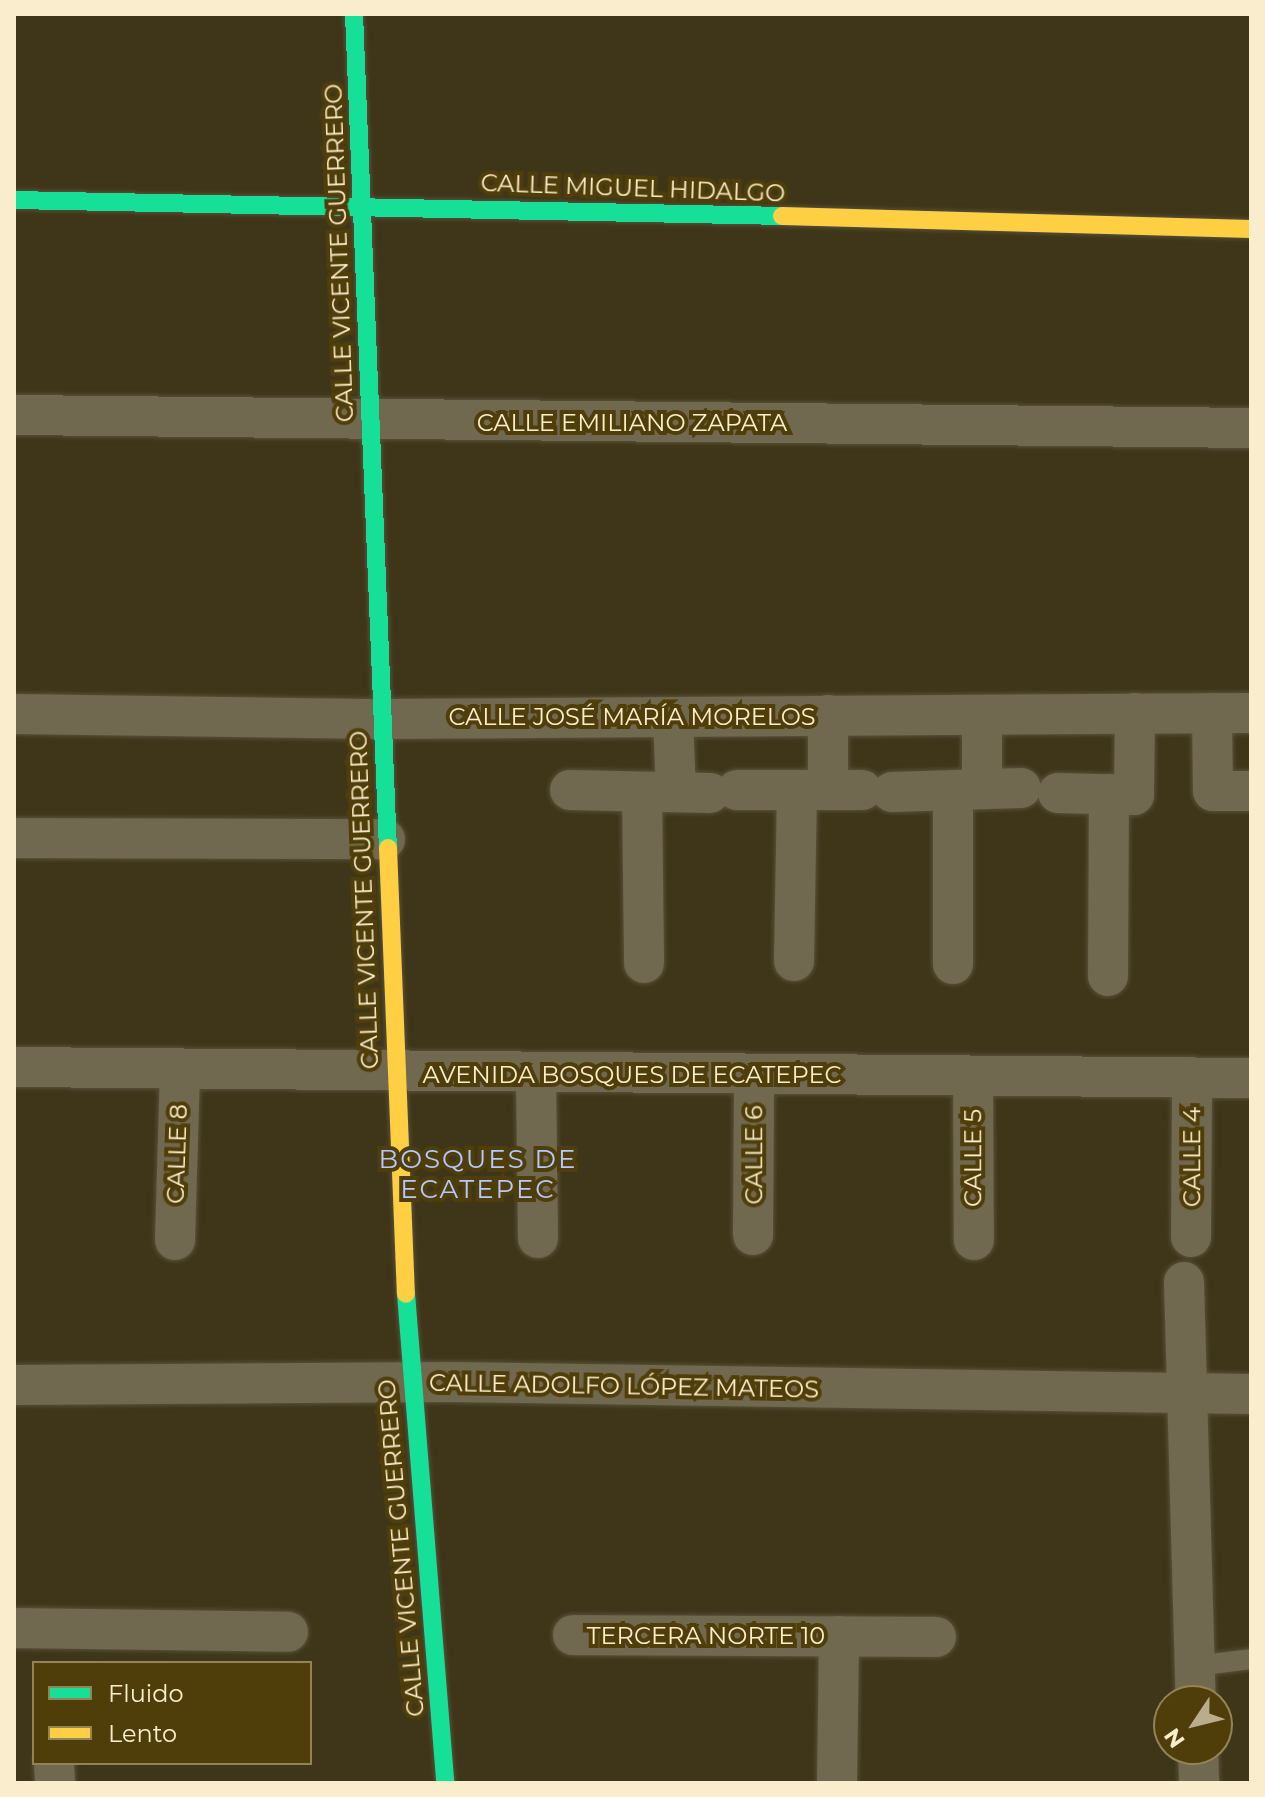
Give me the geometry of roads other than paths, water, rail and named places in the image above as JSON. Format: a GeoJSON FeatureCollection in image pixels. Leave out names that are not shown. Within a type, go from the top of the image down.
{"type":"FeatureCollection","features":[{"type":"Feature","properties":{"kind":"street","name":"CALLE VICENTE GUERRERO"},"geometry":{"type":"LineString","coordinates":[[354,14],[394,1074],[410,1384],[445,1783]]}},
{"type":"Feature","properties":{"kind":"street","name":"CALLE MIGUEL HIDALGO"},"geometry":{"type":"LineString","coordinates":[[14,200],[361,204],[1251,229]]}},
{"type":"Feature","properties":{"kind":"street","name":"CALLE EMILIANO ZAPATA"},"geometry":{"type":"LineString","coordinates":[[14,415],[369,422],[1251,428]]}},
{"type":"Feature","properties":{"kind":"street"},"geometry":{"type":"LineString","coordinates":[[570,790],[967,790],[1134,795],[1135,713]]}},
{"type":"Feature","properties":{"kind":"street","name":"CALLE JOSÉ MARÍA MORELOS"},"geometry":{"type":"LineString","coordinates":[[14,714],[381,719],[1232,713]]}},
{"type":"Feature","properties":{"kind":"street"},"geometry":{"type":"LineString","coordinates":[[1232,713],[1213,791],[1251,791]]}},
{"type":"Feature","properties":{"kind":"street"},"geometry":{"type":"LineString","coordinates":[[794,961],[845,791],[828,715]]}},
{"type":"Feature","properties":{"kind":"street"},"geometry":{"type":"LineString","coordinates":[[953,964],[967,790],[982,715]]}},
{"type":"Feature","properties":{"kind":"street"},"geometry":{"type":"LineString","coordinates":[[644,963],[691,792],[673,717]]}},
{"type":"Feature","properties":{"kind":"street"},"geometry":{"type":"LineString","coordinates":[[1108,976],[1109,794]]}},
{"type":"Feature","properties":{"kind":"street"},"geometry":{"type":"LineString","coordinates":[[14,838],[385,839]]}},
{"type":"Feature","properties":{"kind":"street","name":"AVENIDA BOSQUES DE ECATEPEC"},"geometry":{"type":"LineString","coordinates":[[14,1067],[394,1074],[1251,1078]]}},
{"type":"Feature","properties":{"kind":"street","name":"CALLE 8"},"geometry":{"type":"LineString","coordinates":[[175,1240],[180,1069]]}},
{"type":"Feature","properties":{"kind":"street"},"geometry":{"type":"LineString","coordinates":[[536,1074],[538,1238]]}},
{"type":"Feature","properties":{"kind":"street","name":"CALLE 6"},"geometry":{"type":"LineString","coordinates":[[753,1235],[754,1075]]}},
{"type":"Feature","properties":{"kind":"street","name":"CALLE 5"},"geometry":{"type":"LineString","coordinates":[[973,1076],[974,1240]]}},
{"type":"Feature","properties":{"kind":"street","name":"CALLE 4"},"geometry":{"type":"LineString","coordinates":[[1191,1237],[1192,1077]]}},
{"type":"Feature","properties":{"kind":"street"},"geometry":{"type":"LineString","coordinates":[[1184,1282],[1196,1683]]}},
{"type":"Feature","properties":{"kind":"street","name":"CALLE ADOLFO LÓPEZ MATEOS"},"geometry":{"type":"LineString","coordinates":[[14,1385],[410,1384],[1251,1394]]}},
{"type":"Feature","properties":{"kind":"street"},"geometry":{"type":"LineString","coordinates":[[39,1640],[288,1632]]}},
{"type":"Feature","properties":{"kind":"street","name":"TERCERA NORTE 10"},"geometry":{"type":"LineString","coordinates":[[573,1635],[936,1637]]}},
{"type":"Feature","properties":{"kind":"street","name":"TERCERA NORTE 10"},"geometry":{"type":"LineString","coordinates":[[837,1783],[839,1636]]}},
{"type":"Feature","properties":{"kind":"lane"},"geometry":{"type":"LineString","coordinates":[[1196,1683],[1251,1659]]}},
{"type":"Feature","properties":{"kind":"district","name":"BOSQUES DE ECATEPEC"},"geometry":{"type":"Point","coordinates":[478,1175]}}]}
